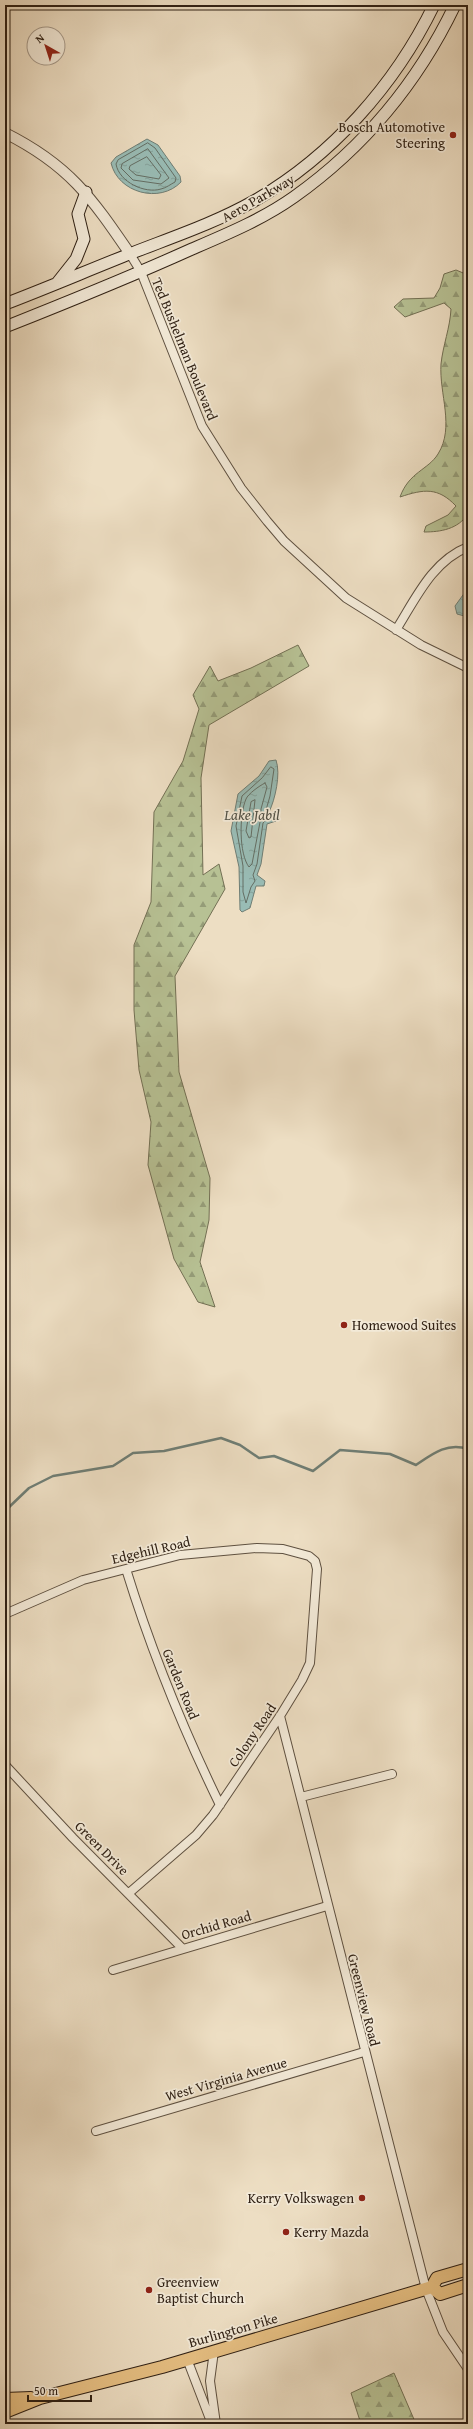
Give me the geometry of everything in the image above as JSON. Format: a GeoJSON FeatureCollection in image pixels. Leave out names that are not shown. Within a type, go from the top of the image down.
{"type":"FeatureCollection","features":[{"type":"Feature","properties":{"kind":"main road","name":"Aero Parkway"},"geometry":{"type":"LineString","coordinates":[[5,304],[235,211],[277,186],[312,160],[352,123],[386,84],[416,40],[434,5]]}},
{"type":"Feature","properties":{"kind":"main road","name":"Aero Parkway"},"geometry":{"type":"LineString","coordinates":[[5,327],[141,272],[251,223],[293,198],[328,171],[387,112],[408,86],[455,5]]}},
{"type":"Feature","properties":{"kind":"main road"},"geometry":{"type":"LineString","coordinates":[[56,284],[76,258],[84,239],[78,214],[86,192]]}},
{"type":"Feature","properties":{"kind":"main road","name":"Burlington Pike"},"geometry":{"type":"LineString","coordinates":[[5,2412],[40,2398],[81,2389],[429,2288],[437,2278],[468,2269]]}},
{"type":"Feature","properties":{"kind":"main road"},"geometry":{"type":"LineString","coordinates":[[429,2288],[440,2294],[468,2285]]}},
{"type":"Feature","properties":{"kind":"main road","name":"Burlington Pike"},"geometry":{"type":"LineString","coordinates":[[5,2399],[40,2398]]}},
{"type":"Feature","properties":{"kind":"street"},"geometry":{"type":"LineString","coordinates":[[5,133],[59,166],[86,192],[130,254]]}},
{"type":"Feature","properties":{"kind":"street","name":"Ted Bushelman Boulevard"},"geometry":{"type":"LineString","coordinates":[[130,254],[141,272],[202,426],[241,488],[284,541],[346,598],[421,645],[468,668]]}},
{"type":"Feature","properties":{"kind":"street"},"geometry":{"type":"LineString","coordinates":[[396,630],[434,572],[453,556],[468,547]]}},
{"type":"Feature","properties":{"kind":"street","name":"Edgehill Road"},"geometry":{"type":"LineString","coordinates":[[5,1614],[83,1580],[180,1555],[216,1550],[277,1549],[309,1556]]}},
{"type":"Feature","properties":{"kind":"street","name":"Colony Road"},"geometry":{"type":"LineString","coordinates":[[129,1893],[196,1836],[220,1805],[280,1716],[310,1663],[317,1569],[315,1561],[309,1556]]}},
{"type":"Feature","properties":{"kind":"street","name":"Garden Road"},"geometry":{"type":"LineString","coordinates":[[126,1569],[154,1653],[200,1764],[220,1805]]}},
{"type":"Feature","properties":{"kind":"street","name":"Greenview Road"},"geometry":{"type":"LineString","coordinates":[[280,1716],[364,2052],[429,2288],[443,2332],[468,2369]]}},
{"type":"Feature","properties":{"kind":"street","name":"Green Drive"},"geometry":{"type":"LineString","coordinates":[[5,1765],[73,1838],[183,1948]]}},
{"type":"Feature","properties":{"kind":"street"},"geometry":{"type":"LineString","coordinates":[[301,1798],[392,1774]]}},
{"type":"Feature","properties":{"kind":"street","name":"Orchid Road"},"geometry":{"type":"LineString","coordinates":[[113,1970],[327,1906]]}},
{"type":"Feature","properties":{"kind":"street","name":"West Virginia Avenue"},"geometry":{"type":"LineString","coordinates":[[96,2131],[364,2052]]}},
{"type":"Feature","properties":{"kind":"street"},"geometry":{"type":"LineString","coordinates":[[214,2351],[210,2381],[216,2424]]}},
{"type":"Feature","properties":{"kind":"street"},"geometry":{"type":"LineString","coordinates":[[187,2359],[210,2419],[216,2424]]}},
{"type":"Feature","properties":{"kind":"green space"},"geometry":{"type":"Polygon","coordinates":[[[456,270],[468,275],[468,514],[459,523],[449,529],[424,532],[426,526],[448,515],[456,506],[443,495],[430,491],[416,492],[400,497],[408,482],[434,459],[443,444],[446,422],[441,364],[451,309],[444,303],[405,317],[394,307],[403,299],[434,298],[440,288],[444,274],[456,270]]]}},
{"type":"Feature","properties":{"kind":"green space"},"geometry":{"type":"Polygon","coordinates":[[[298,645],[309,666],[209,725],[201,778],[203,875],[219,864],[225,889],[175,976],[179,1072],[210,1178],[209,1220],[200,1262],[215,1307],[198,1302],[174,1259],[148,1165],[151,1122],[139,1070],[134,1010],[134,945],[151,902],[154,812],[183,761],[199,709],[193,695],[210,666],[218,681],[251,668],[298,645]]]}},
{"type":"Feature","properties":{"kind":"green space"},"geometry":{"type":"Polygon","coordinates":[[[394,2373],[416,2424],[361,2424],[351,2393],[394,2373]]]}},
{"type":"Feature","properties":{"kind":"water"},"geometry":{"type":"Polygon","coordinates":[[[147,139],[158,145],[180,176],[181,182],[172,189],[162,193],[151,194],[131,188],[122,182],[115,173],[111,163],[116,157],[147,139]]]}},
{"type":"Feature","properties":{"kind":"water"},"geometry":{"type":"Polygon","coordinates":[[[468,588],[468,617],[457,614],[455,606],[468,588]]]}},
{"type":"Feature","properties":{"kind":"water","name":"Lake Jabil"},"geometry":{"type":"Polygon","coordinates":[[[276,760],[278,772],[277,787],[269,812],[276,817],[276,821],[267,824],[261,864],[257,875],[265,881],[264,886],[256,886],[250,908],[242,912],[240,910],[239,867],[231,831],[238,794],[259,776],[269,761],[276,760]]]}},
{"type":"Feature","properties":{"kind":"waterway"},"geometry":{"type":"LineString","coordinates":[[5,1511],[29,1488],[53,1476],[113,1466],[133,1453],[164,1451],[221,1438],[240,1445],[259,1458],[274,1456],[313,1471],[340,1450],[390,1454],[416,1465],[440,1450],[453,1447],[468,1449]]}},
{"type":"Feature","properties":{"kind":"place","name":"Bosch Automotive Steering"},"geometry":{"type":"Point","coordinates":[453,135]}},
{"type":"Feature","properties":{"kind":"place","name":"Homewood Suites"},"geometry":{"type":"Point","coordinates":[344,1325]}},
{"type":"Feature","properties":{"kind":"place","name":"Kerry Volkswagen"},"geometry":{"type":"Point","coordinates":[362,2198]}},
{"type":"Feature","properties":{"kind":"place","name":"Kerry Mazda"},"geometry":{"type":"Point","coordinates":[286,2232]}},
{"type":"Feature","properties":{"kind":"place","name":"Greenview Baptist Church"},"geometry":{"type":"Point","coordinates":[149,2290]}}]}
